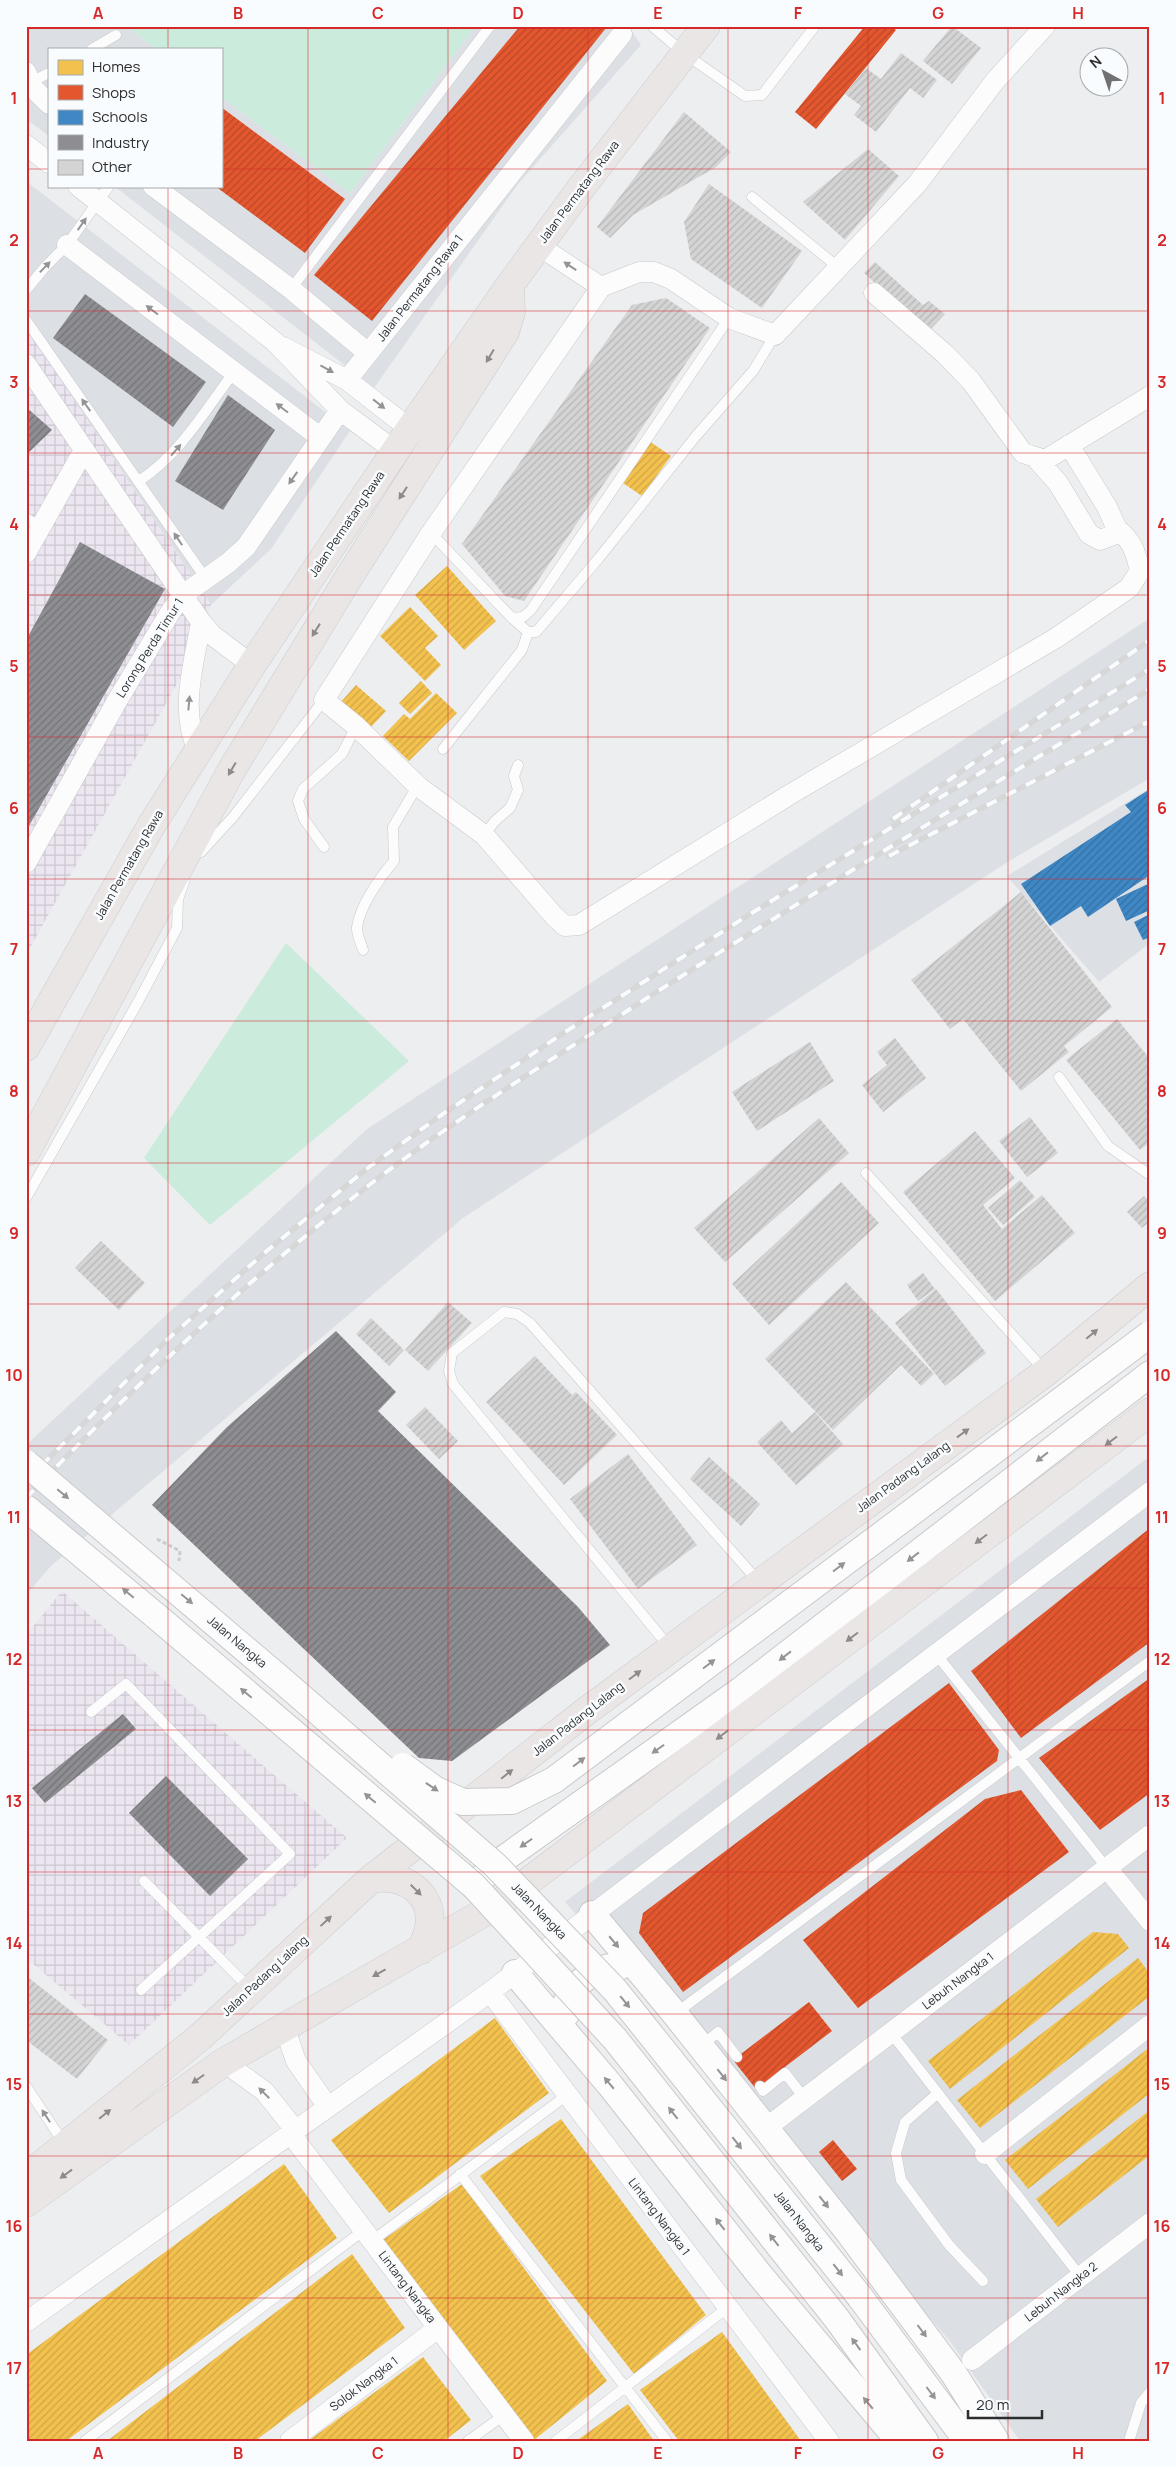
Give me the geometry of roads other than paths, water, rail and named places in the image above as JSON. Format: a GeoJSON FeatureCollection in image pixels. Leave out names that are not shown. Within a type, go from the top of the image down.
{"type":"FeatureCollection","features":[{"type":"Feature","properties":{"kind":"main road","name":"Jalan Permatang Rawa"},"geometry":{"type":"LineString","coordinates":[[26,1047],[151,826],[252,665],[410,429],[510,285],[581,188],[706,26]]}},
{"type":"Feature","properties":{"kind":"main road"},"geometry":{"type":"LineString","coordinates":[[26,1152],[231,771],[349,577],[505,332],[510,312],[510,285]]}},
{"type":"Feature","properties":{"kind":"main road","name":"Jalan Padang Lalang"},"geometry":{"type":"LineString","coordinates":[[26,2177],[200,2037],[371,1879],[585,1712],[1046,1372],[1150,1286]]}},
{"type":"Feature","properties":{"kind":"main road"},"geometry":{"type":"LineString","coordinates":[[26,2203],[224,2062],[497,1905],[1150,1412]]}},
{"type":"Feature","properties":{"kind":"main road"},"geometry":{"type":"LineString","coordinates":[[442,1825],[440,1843],[443,1862],[451,1878],[463,1891],[480,1900],[497,1905]]}},
{"type":"Feature","properties":{"kind":"main road"},"geometry":{"type":"LineString","coordinates":[[371,1879],[393,1877],[408,1883],[419,1892],[429,1912],[429,1928],[421,1950]]}},
{"type":"Feature","properties":{"kind":"street"},"geometry":{"type":"LineString","coordinates":[[1045,26],[995,81],[917,184],[775,335],[729,318],[670,279],[654,272],[639,272],[601,287],[431,533],[324,700],[356,726],[419,787],[484,835],[554,916],[565,926],[579,925],[789,795],[1056,638],[1129,588],[1140,571],[1137,553],[1128,537],[1116,529],[1107,507],[1069,446]]}},
{"type":"Feature","properties":{"kind":"street","name":"Jalan Permatang Rawa 1"},"geometry":{"type":"LineString","coordinates":[[156,188],[291,289],[368,353],[619,30]]}},
{"type":"Feature","properties":{"kind":"street"},"geometry":{"type":"LineString","coordinates":[[28,77],[34,89],[48,103]]}},
{"type":"Feature","properties":{"kind":"street"},"geometry":{"type":"LineString","coordinates":[[26,145],[48,162]]}},
{"type":"Feature","properties":{"kind":"street"},"geometry":{"type":"LineString","coordinates":[[84,188],[103,194],[275,342],[340,410],[395,452]]}},
{"type":"Feature","properties":{"kind":"street"},"geometry":{"type":"LineString","coordinates":[[67,245],[321,438]]}},
{"type":"Feature","properties":{"kind":"street"},"geometry":{"type":"LineString","coordinates":[[539,246],[601,287]]}},
{"type":"Feature","properties":{"kind":"street"},"geometry":{"type":"LineString","coordinates":[[874,293],[945,354],[971,380],[1023,453],[1035,458],[1045,460],[1150,396]]}},
{"type":"Feature","properties":{"kind":"street"},"geometry":{"type":"LineString","coordinates":[[275,342],[347,380],[410,429]]}},
{"type":"Feature","properties":{"kind":"street"},"geometry":{"type":"LineString","coordinates":[[347,380],[368,353]]}},
{"type":"Feature","properties":{"kind":"street"},"geometry":{"type":"LineString","coordinates":[[26,364],[201,622],[218,640],[252,665]]}},
{"type":"Feature","properties":{"kind":"street","name":"Lorong Perda Timur 1"},"geometry":{"type":"LineString","coordinates":[[26,863],[117,701],[183,595],[246,547],[340,410]]}},
{"type":"Feature","properties":{"kind":"street"},"geometry":{"type":"LineString","coordinates":[[26,553],[34,522],[84,450]]}},
{"type":"Feature","properties":{"kind":"street"},"geometry":{"type":"LineString","coordinates":[[1035,458],[1058,483],[1089,534],[1100,540],[1113,535],[1116,529]]}},
{"type":"Feature","properties":{"kind":"street"},"geometry":{"type":"LineString","coordinates":[[198,750],[191,736],[188,722],[191,683],[201,622]]}},
{"type":"Feature","properties":{"kind":"street"},"geometry":{"type":"LineString","coordinates":[[278,1677],[436,1790],[463,1802],[512,1801],[554,1780],[1150,1334]]}},
{"type":"Feature","properties":{"kind":"street"},"geometry":{"type":"LineString","coordinates":[[474,1886],[495,1866],[741,1690],[1150,1374]]}},
{"type":"Feature","properties":{"kind":"street","name":"Jalan Nangka"},"geometry":{"type":"LineString","coordinates":[[26,1463],[278,1677],[495,1866],[615,1990],[860,2297],[966,2441]]}},
{"type":"Feature","properties":{"kind":"street"},"geometry":{"type":"LineString","coordinates":[[26,2322],[490,1992],[1150,1492]]}},
{"type":"Feature","properties":{"kind":"street"},"geometry":{"type":"LineString","coordinates":[[26,1508],[474,1886],[615,2039],[837,2319],[925,2441]]}},
{"type":"Feature","properties":{"kind":"street","name":"Lebuh Nangka 1"},"geometry":{"type":"LineString","coordinates":[[766,2128],[1150,1835]]}},
{"type":"Feature","properties":{"kind":"street"},"geometry":{"type":"LineString","coordinates":[[1106,1868],[1150,1921]]}},
{"type":"Feature","properties":{"kind":"street"},"geometry":{"type":"LineString","coordinates":[[592,1914],[675,2014],[849,2233],[954,2374],[996,2441]]}},
{"type":"Feature","properties":{"kind":"street"},"geometry":{"type":"LineString","coordinates":[[565,2032],[567,2001],[584,1979],[609,1966],[637,1969]]}},
{"type":"Feature","properties":{"kind":"street"},"geometry":{"type":"LineString","coordinates":[[515,1973],[610,2084],[759,2274],[899,2441]]}},
{"type":"Feature","properties":{"kind":"street","name":"Lintang Nangka 1"},"geometry":{"type":"LineString","coordinates":[[490,1992],[829,2441]]}},
{"type":"Feature","properties":{"kind":"street"},"geometry":{"type":"LineString","coordinates":[[985,2154],[1150,2025]]}},
{"type":"Feature","properties":{"kind":"street"},"geometry":{"type":"LineString","coordinates":[[284,2026],[296,2062],[328,2107]]}},
{"type":"Feature","properties":{"kind":"street","name":"Lintang Nangka"},"geometry":{"type":"LineString","coordinates":[[224,2062],[264,2091],[368,2235],[524,2441]]}},
{"type":"Feature","properties":{"kind":"street","name":"Lebuh Nangka 2"},"geometry":{"type":"LineString","coordinates":[[972,2360],[1150,2223]]}},
{"type":"Feature","properties":{"kind":"street","name":"Solok Nangka 1"},"geometry":{"type":"LineString","coordinates":[[290,2441],[438,2328]]}},
{"type":"Feature","properties":{"kind":"lane"},"geometry":{"type":"LineString","coordinates":[[291,289],[490,26]]}},
{"type":"Feature","properties":{"kind":"lane"},"geometry":{"type":"LineString","coordinates":[[652,26],[685,54],[745,96],[752,97],[762,95],[815,26]]}},
{"type":"Feature","properties":{"kind":"lane"},"geometry":{"type":"LineString","coordinates":[[94,48],[116,35]]}},
{"type":"Feature","properties":{"kind":"lane"},"geometry":{"type":"LineString","coordinates":[[28,77],[48,73]]}},
{"type":"Feature","properties":{"kind":"lane"},"geometry":{"type":"LineString","coordinates":[[26,290],[39,272],[67,245],[103,194]]}},
{"type":"Feature","properties":{"kind":"lane"},"geometry":{"type":"LineString","coordinates":[[752,197],[839,268]]}},
{"type":"Feature","properties":{"kind":"lane"},"geometry":{"type":"LineString","coordinates":[[512,618],[523,617],[531,610],[729,318]]}},
{"type":"Feature","properties":{"kind":"lane"},"geometry":{"type":"LineString","coordinates":[[26,320],[206,579]]}},
{"type":"Feature","properties":{"kind":"lane"},"geometry":{"type":"LineString","coordinates":[[431,533],[512,618],[528,632],[536,632],[599,558],[696,436],[753,371],[775,335]]}},
{"type":"Feature","properties":{"kind":"lane"},"geometry":{"type":"LineString","coordinates":[[139,481],[176,452],[234,372]]}},
{"type":"Feature","properties":{"kind":"lane"},"geometry":{"type":"LineString","coordinates":[[443,748],[522,650],[528,632]]}},
{"type":"Feature","properties":{"kind":"lane"},"geometry":{"type":"LineString","coordinates":[[26,1198],[138,1002],[177,928],[178,899],[188,870],[207,844],[233,817],[324,700]]}},
{"type":"Feature","properties":{"kind":"lane"},"geometry":{"type":"LineString","coordinates":[[324,847],[304,819],[298,801],[304,789],[342,754],[356,726]]}},
{"type":"Feature","properties":{"kind":"lane"},"geometry":{"type":"LineString","coordinates":[[484,835],[495,821],[510,808],[518,790],[514,776],[518,765]]}},
{"type":"Feature","properties":{"kind":"lane"},"geometry":{"type":"LineString","coordinates":[[363,950],[357,928],[362,912],[381,876],[394,861],[393,827],[412,795],[419,787]]}},
{"type":"Feature","properties":{"kind":"lane"},"geometry":{"type":"LineString","coordinates":[[1059,1077],[1108,1146],[1150,1175]]}},
{"type":"Feature","properties":{"kind":"lane"},"geometry":{"type":"LineString","coordinates":[[866,1173],[1046,1372]]}},
{"type":"Feature","properties":{"kind":"lane"},"geometry":{"type":"LineString","coordinates":[[670,1649],[453,1384],[449,1371],[452,1353],[504,1312],[517,1314],[530,1323],[759,1583]]}},
{"type":"Feature","properties":{"kind":"lane"},"geometry":{"type":"LineString","coordinates":[[936,1654],[1106,1868]]}},
{"type":"Feature","properties":{"kind":"lane"},"geometry":{"type":"LineString","coordinates":[[675,2014],[1150,1661]]}},
{"type":"Feature","properties":{"kind":"lane"},"geometry":{"type":"LineString","coordinates":[[91,1712],[126,1684],[290,1854],[141,1990]]}},
{"type":"Feature","properties":{"kind":"lane"},"geometry":{"type":"LineString","coordinates":[[144,1881],[251,1990]]}},
{"type":"Feature","properties":{"kind":"lane"},"geometry":{"type":"LineString","coordinates":[[700,2046],[718,2032],[737,2057]]}},
{"type":"Feature","properties":{"kind":"lane"},"geometry":{"type":"LineString","coordinates":[[891,2033],[1080,2276]]}},
{"type":"Feature","properties":{"kind":"lane"},"geometry":{"type":"LineString","coordinates":[[760,2086],[764,2091],[785,2073],[804,2099]]}},
{"type":"Feature","properties":{"kind":"lane"},"geometry":{"type":"LineString","coordinates":[[26,2086],[65,2146]]}},
{"type":"Feature","properties":{"kind":"lane"},"geometry":{"type":"LineString","coordinates":[[938,2093],[905,2122],[896,2153],[901,2180],[949,2245],[983,2281]]}},
{"type":"Feature","properties":{"kind":"lane"},"geometry":{"type":"LineString","coordinates":[[85,2441],[368,2235],[460,2174],[567,2095]]}},
{"type":"Feature","properties":{"kind":"lane"},"geometry":{"type":"LineString","coordinates":[[460,2174],[667,2441]]}},
{"type":"Feature","properties":{"kind":"lane"},"geometry":{"type":"LineString","coordinates":[[556,2441],[728,2308]]}},
{"type":"Feature","properties":{"kind":"lane"},"geometry":{"type":"LineString","coordinates":[[1129,2441],[1141,2403],[1150,2392]]}},
{"type":"Feature","properties":{"kind":"lane"},"geometry":{"type":"LineString","coordinates":[[468,2441],[504,2415]]}},
{"type":"Feature","properties":{"kind":"railway"},"geometry":{"type":"LineString","coordinates":[[893,819],[1150,640]]}},
{"type":"Feature","properties":{"kind":"railway"},"geometry":{"type":"LineString","coordinates":[[26,1481],[168,1339],[263,1254],[369,1167],[440,1116],[565,1032],[747,916],[1150,669]]}},
{"type":"Feature","properties":{"kind":"railway"},"geometry":{"type":"LineString","coordinates":[[26,1498],[152,1372],[240,1292],[285,1253],[409,1155],[509,1087],[707,960],[1150,689]]}},
{"type":"Feature","properties":{"kind":"railway"},"geometry":{"type":"LineString","coordinates":[[889,856],[1150,721]]}}]}
